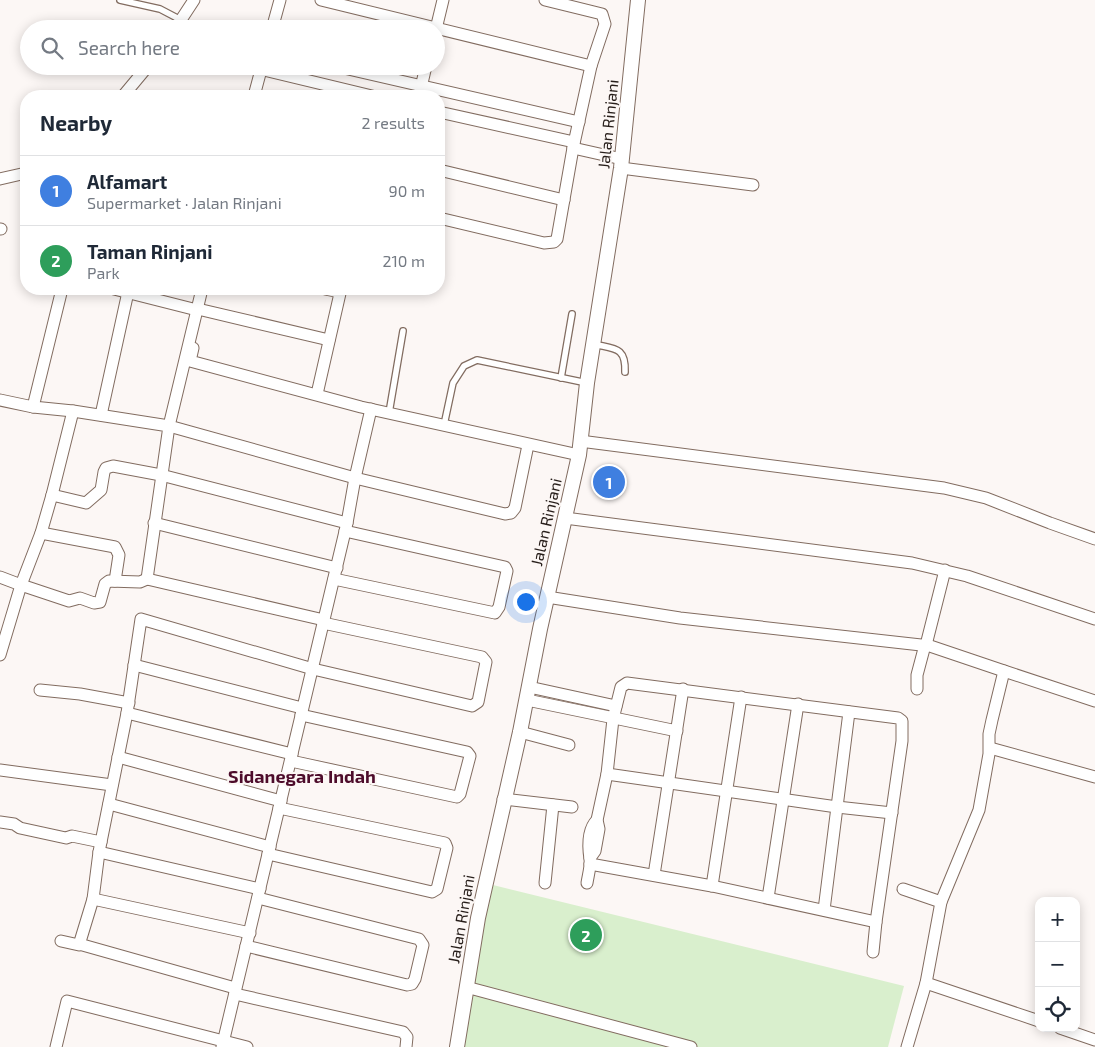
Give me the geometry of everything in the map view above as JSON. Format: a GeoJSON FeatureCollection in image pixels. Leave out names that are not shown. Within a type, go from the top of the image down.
{"type":"FeatureCollection","features":[{"type":"Feature","properties":{"kind":"street"},"geometry":{"type":"LineString","coordinates":[[181,20],[194,0]]}},
{"type":"Feature","properties":{"kind":"street"},"geometry":{"type":"LineString","coordinates":[[274,20],[280,0]]}},
{"type":"Feature","properties":{"kind":"street"},"geometry":{"type":"LineString","coordinates":[[321,0],[403,20]]}},
{"type":"Feature","properties":{"kind":"street"},"geometry":{"type":"LineString","coordinates":[[438,20],[444,0]]}},
{"type":"Feature","properties":{"kind":"street"},"geometry":{"type":"LineString","coordinates":[[445,219],[544,243],[554,242],[557,239],[591,66],[605,24],[602,14],[545,0]]}},
{"type":"Feature","properties":{"kind":"street","name":"Jalan Rinjani"},"geometry":{"type":"LineString","coordinates":[[456,1047],[478,918],[520,732],[579,448],[587,383],[621,164],[638,0]]}},
{"type":"Feature","properties":{"kind":"street"},"geometry":{"type":"LineString","coordinates":[[445,30],[591,66]]}},
{"type":"Feature","properties":{"kind":"street"},"geometry":{"type":"LineString","coordinates":[[128,90],[140,75]]}},
{"type":"Feature","properties":{"kind":"street"},"geometry":{"type":"LineString","coordinates":[[256,90],[260,75]]}},
{"type":"Feature","properties":{"kind":"street"},"geometry":{"type":"LineString","coordinates":[[290,75],[348,90]]}},
{"type":"Feature","properties":{"kind":"street"},"geometry":{"type":"LineString","coordinates":[[364,75],[413,90]]}},
{"type":"Feature","properties":{"kind":"street"},"geometry":{"type":"LineString","coordinates":[[420,90],[424,75]]}},
{"type":"Feature","properties":{"kind":"street"},"geometry":{"type":"LineString","coordinates":[[445,97],[579,122]]}},
{"type":"Feature","properties":{"kind":"street"},"geometry":{"type":"LineString","coordinates":[[445,113],[574,145],[621,164],[753,185]]}},
{"type":"Feature","properties":{"kind":"street"},"geometry":{"type":"LineString","coordinates":[[445,171],[564,200]]}},
{"type":"Feature","properties":{"kind":"street"},"geometry":{"type":"LineString","coordinates":[[0,179],[20,174]]}},
{"type":"Feature","properties":{"kind":"street"},"geometry":{"type":"LineString","coordinates":[[33,407],[61,295]]}},
{"type":"Feature","properties":{"kind":"street"},"geometry":{"type":"LineString","coordinates":[[101,415],[127,295]]}},
{"type":"Feature","properties":{"kind":"street"},"geometry":{"type":"LineString","coordinates":[[140,295],[329,340]]}},
{"type":"Feature","properties":{"kind":"street"},"geometry":{"type":"LineString","coordinates":[[201,295],[190,361],[371,409],[528,445],[579,448],[944,488],[986,498],[1095,538]]}},
{"type":"Feature","properties":{"kind":"street"},"geometry":{"type":"LineString","coordinates":[[147,579],[169,426],[199,310],[205,295]]}},
{"type":"Feature","properties":{"kind":"street"},"geometry":{"type":"LineString","coordinates":[[317,394],[340,295]]}},
{"type":"Feature","properties":{"kind":"street"},"geometry":{"type":"LineString","coordinates":[[0,400],[33,407],[73,411],[169,426],[355,478],[505,514],[510,513],[515,508],[528,445]]}},
{"type":"Feature","properties":{"kind":"street"},"geometry":{"type":"LineString","coordinates":[[223,1044],[324,622],[371,409]]}},
{"type":"Feature","properties":{"kind":"street"},"geometry":{"type":"LineString","coordinates":[[0,655],[21,586],[41,533],[73,411]]}},
{"type":"Feature","properties":{"kind":"street"},"geometry":{"type":"LineString","coordinates":[[52,495],[88,502],[101,490],[104,472],[109,466],[161,475],[346,527],[505,567],[507,571],[500,607],[494,612],[335,573],[154,523]]}},
{"type":"Feature","properties":{"kind":"street"},"geometry":{"type":"LineString","coordinates":[[565,518],[912,563],[967,576],[1095,619]]}},
{"type":"Feature","properties":{"kind":"street"},"geometry":{"type":"LineString","coordinates":[[41,533],[115,547],[119,555],[115,581]]}},
{"type":"Feature","properties":{"kind":"street"},"geometry":{"type":"LineString","coordinates":[[917,689],[917,675],[945,570]]}},
{"type":"Feature","properties":{"kind":"street"},"geometry":{"type":"LineString","coordinates":[[0,576],[21,586],[69,600],[80,598],[97,603],[100,601],[106,583],[109,581],[140,582],[147,579],[482,658],[486,662],[479,700],[477,704],[472,706],[312,669],[141,619],[128,708],[100,847],[92,899],[79,944]]}},
{"type":"Feature","properties":{"kind":"street"},"geometry":{"type":"LineString","coordinates":[[547,597],[680,618],[926,645],[1095,701]]}},
{"type":"Feature","properties":{"kind":"street"},"geometry":{"type":"LineString","coordinates":[[40,690],[80,694],[291,758],[457,797],[460,794],[470,756],[467,752],[302,712],[134,664]]}},
{"type":"Feature","properties":{"kind":"street"},"geometry":{"type":"LineString","coordinates":[[907,1047],[926,982],[941,902],[979,810],[990,748],[989,734],[1004,671]]}},
{"type":"Feature","properties":{"kind":"street"},"geometry":{"type":"LineString","coordinates":[[587,883],[590,861],[596,851],[599,829],[597,820],[607,774],[613,719],[621,687],[627,683],[898,718],[902,721],[902,741],[873,952]]}},
{"type":"Feature","properties":{"kind":"street"},"geometry":{"type":"LineString","coordinates":[[654,875],[683,689]]}},
{"type":"Feature","properties":{"kind":"street"},"geometry":{"type":"LineString","coordinates":[[528,693],[616,706]]}},
{"type":"Feature","properties":{"kind":"street"},"geometry":{"type":"LineString","coordinates":[[528,693],[613,719],[677,731]]}},
{"type":"Feature","properties":{"kind":"street"},"geometry":{"type":"LineString","coordinates":[[712,886],[741,697]]}},
{"type":"Feature","properties":{"kind":"street"},"geometry":{"type":"LineString","coordinates":[[768,898],[798,704]]}},
{"type":"Feature","properties":{"kind":"street"},"geometry":{"type":"LineString","coordinates":[[824,910],[849,712]]}},
{"type":"Feature","properties":{"kind":"street"},"geometry":{"type":"LineString","coordinates":[[520,732],[569,745]]}},
{"type":"Feature","properties":{"kind":"street"},"geometry":{"type":"LineString","coordinates":[[990,748],[1095,778]]}},
{"type":"Feature","properties":{"kind":"street"},"geometry":{"type":"LineString","coordinates":[[109,804],[269,850],[432,892],[437,889],[447,848],[444,843],[280,804],[118,757]]}},
{"type":"Feature","properties":{"kind":"street"},"geometry":{"type":"LineString","coordinates":[[0,770],[112,785]]}},
{"type":"Feature","properties":{"kind":"street"},"geometry":{"type":"LineString","coordinates":[[607,774],[837,808],[892,814]]}},
{"type":"Feature","properties":{"kind":"street"},"geometry":{"type":"LineString","coordinates":[[504,799],[572,807]]}},
{"type":"Feature","properties":{"kind":"street"},"geometry":{"type":"LineString","coordinates":[[545,883],[553,804]]}},
{"type":"Feature","properties":{"kind":"street"},"geometry":{"type":"LineString","coordinates":[[0,822],[66,838],[72,836],[100,847],[419,939],[423,944],[415,979],[412,984],[407,985],[246,946]]}},
{"type":"Feature","properties":{"kind":"street"},"geometry":{"type":"LineString","coordinates":[[590,861],[876,922]]}},
{"type":"Feature","properties":{"kind":"street"},"geometry":{"type":"LineString","coordinates":[[903,889],[941,902]]}},
{"type":"Feature","properties":{"kind":"street"},"geometry":{"type":"LineString","coordinates":[[92,899],[250,933]]}},
{"type":"Feature","properties":{"kind":"street"},"geometry":{"type":"LineString","coordinates":[[61,941],[79,944],[235,991],[403,1032],[407,1037],[406,1047]]}},
{"type":"Feature","properties":{"kind":"street"},"geometry":{"type":"LineString","coordinates":[[926,982],[1035,1020]]}},
{"type":"Feature","properties":{"kind":"street"},"geometry":{"type":"LineString","coordinates":[[466,987],[691,1047]]}},
{"type":"Feature","properties":{"kind":"street"},"geometry":{"type":"LineString","coordinates":[[56,1047],[67,1001],[223,1044],[247,1047]]}},
{"type":"Feature","properties":{"kind":"street"},"geometry":{"type":"LineString","coordinates":[[1072,1032],[1095,1040]]}},
{"type":"Feature","properties":{"kind":"lane"},"geometry":{"type":"LineString","coordinates":[[120,0],[160,9],[173,20]]}},
{"type":"Feature","properties":{"kind":"lane"},"geometry":{"type":"LineString","coordinates":[[561,378],[572,314]]}},
{"type":"Feature","properties":{"kind":"lane"},"geometry":{"type":"LineString","coordinates":[[389,413],[403,331]]}},
{"type":"Feature","properties":{"kind":"lane"},"geometry":{"type":"LineString","coordinates":[[593,344],[620,350],[626,362],[625,372]]}},
{"type":"Feature","properties":{"kind":"lane"},"geometry":{"type":"LineString","coordinates":[[444,425],[453,383],[464,366],[477,360],[587,383]]}},
{"type":"Feature","properties":{"kind":"green space"},"geometry":{"type":"Polygon","coordinates":[[[485,883],[904,986],[888,1047],[459,1047],[485,883]]]}},
{"type":"Feature","properties":{"kind":"place","name":"Alfamart"},"geometry":{"type":"Point","coordinates":[609,482]}},
{"type":"Feature","properties":{"kind":"place","name":"Taman Rinjani"},"geometry":{"type":"Point","coordinates":[586,935]}},
{"type":"Feature","properties":{"kind":"district","name":"Sidanegara Indah"},"geometry":{"type":"Point","coordinates":[302,777]}}]}
